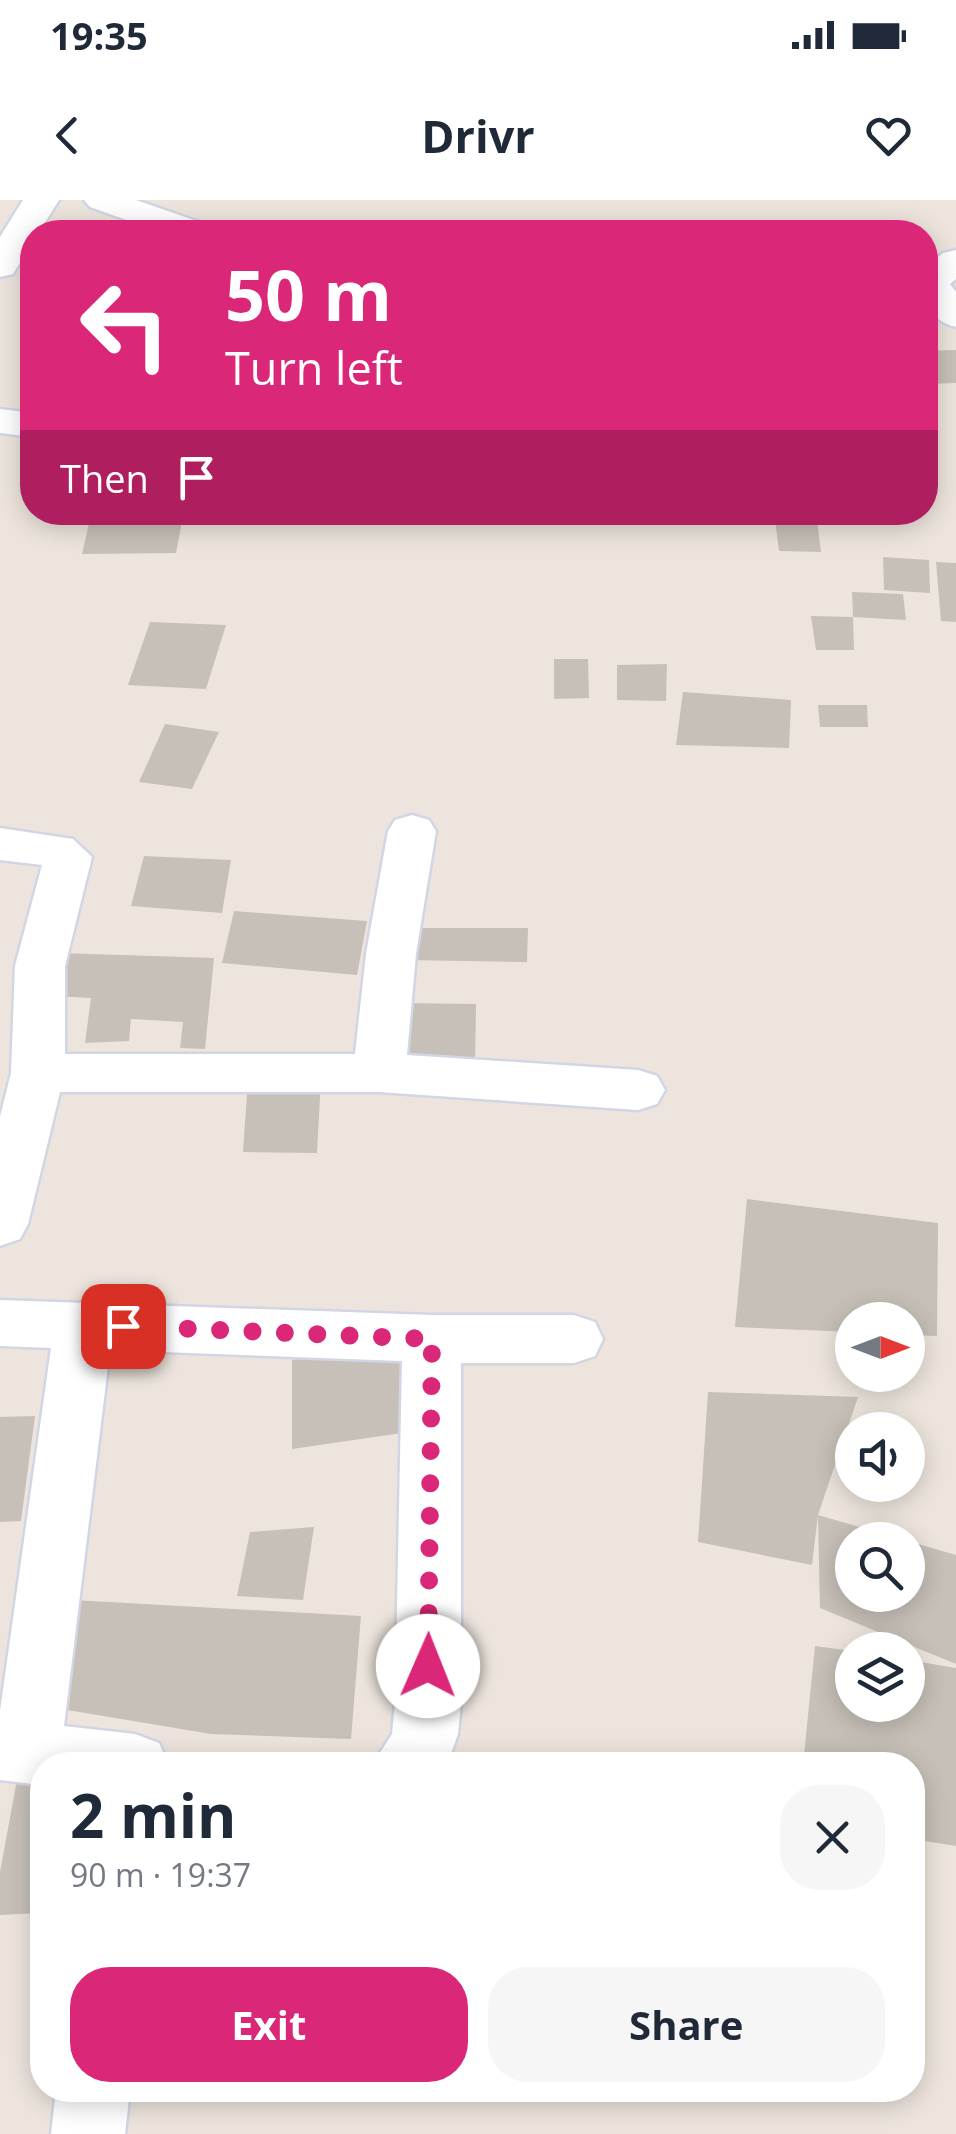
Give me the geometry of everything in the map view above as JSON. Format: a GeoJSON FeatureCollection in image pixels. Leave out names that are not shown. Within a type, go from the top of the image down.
{"type":"FeatureCollection","features":[{"type":"Feature","properties":{"kind":"street"},"geometry":{"type":"LineString","coordinates":[[102,200],[158,220]]}},
{"type":"Feature","properties":{"kind":"street"},"geometry":{"type":"LineString","coordinates":[[0,266],[20,235]]}},
{"type":"Feature","properties":{"kind":"street"},"geometry":{"type":"LineString","coordinates":[[938,278],[956,316]]}},
{"type":"Feature","properties":{"kind":"street"},"geometry":{"type":"LineString","coordinates":[[380,1073],[391,954],[412,832]]}},
{"type":"Feature","properties":{"kind":"street"},"geometry":{"type":"LineString","coordinates":[[0,844],[56,850],[68,857],[40,966],[38,1073],[0,1224]]}},
{"type":"Feature","properties":{"kind":"street"},"geometry":{"type":"LineString","coordinates":[[38,1073],[380,1073],[638,1090]]}},
{"type":"Feature","properties":{"kind":"street"},"geometry":{"type":"LineString","coordinates":[[0,1323],[432,1339],[574,1339]]}},
{"type":"Feature","properties":{"kind":"street"},"geometry":{"type":"LineString","coordinates":[[14,1749],[84,1324]]}},
{"type":"Feature","properties":{"kind":"street"},"geometry":{"type":"LineString","coordinates":[[419,1752],[428,1703],[432,1339]]}},
{"type":"Feature","properties":{"kind":"street"},"geometry":{"type":"LineString","coordinates":[[88,2134],[92,2102]]}},
{"type":"Feature","properties":{"kind":"building"},"geometry":{"type":"Polygon","coordinates":[[[956,350],[956,383],[938,384],[938,351],[956,350]]]}},
{"type":"Feature","properties":{"kind":"building"},"geometry":{"type":"Polygon","coordinates":[[[89,525],[181,525],[176,553],[82,554],[89,525]]]}},
{"type":"Feature","properties":{"kind":"building"},"geometry":{"type":"Polygon","coordinates":[[[776,525],[818,525],[821,552],[779,551],[776,525]]]}},
{"type":"Feature","properties":{"kind":"building"},"geometry":{"type":"Polygon","coordinates":[[[883,557],[929,560],[930,593],[884,590],[883,557]]]}},
{"type":"Feature","properties":{"kind":"building"},"geometry":{"type":"Polygon","coordinates":[[[936,562],[956,563],[956,622],[941,621],[936,562]]]}},
{"type":"Feature","properties":{"kind":"building"},"geometry":{"type":"Polygon","coordinates":[[[852,592],[903,594],[906,620],[853,617],[852,592]]]}},
{"type":"Feature","properties":{"kind":"building"},"geometry":{"type":"Polygon","coordinates":[[[811,616],[853,617],[854,650],[816,650],[811,616]]]}},
{"type":"Feature","properties":{"kind":"building"},"geometry":{"type":"Polygon","coordinates":[[[150,622],[226,625],[206,689],[128,685],[150,622]]]}},
{"type":"Feature","properties":{"kind":"building"},"geometry":{"type":"Polygon","coordinates":[[[554,659],[588,659],[589,698],[554,699],[554,659]]]}},
{"type":"Feature","properties":{"kind":"building"},"geometry":{"type":"Polygon","coordinates":[[[667,664],[666,701],[617,700],[617,665],[667,664]]]}},
{"type":"Feature","properties":{"kind":"building"},"geometry":{"type":"Polygon","coordinates":[[[683,692],[791,700],[789,748],[676,745],[683,692]]]}},
{"type":"Feature","properties":{"kind":"building"},"geometry":{"type":"Polygon","coordinates":[[[818,705],[867,705],[868,727],[820,727],[818,705]]]}},
{"type":"Feature","properties":{"kind":"building"},"geometry":{"type":"Polygon","coordinates":[[[165,724],[219,732],[192,789],[139,782],[165,724]]]}},
{"type":"Feature","properties":{"kind":"building"},"geometry":{"type":"Polygon","coordinates":[[[144,856],[231,860],[222,913],[131,906],[144,856]]]}},
{"type":"Feature","properties":{"kind":"building"},"geometry":{"type":"Polygon","coordinates":[[[234,911],[367,921],[357,975],[222,963],[234,911]]]}},
{"type":"Feature","properties":{"kind":"building"},"geometry":{"type":"Polygon","coordinates":[[[405,928],[528,928],[527,962],[405,960],[405,928]]]}},
{"type":"Feature","properties":{"kind":"building"},"geometry":{"type":"Polygon","coordinates":[[[59,953],[214,958],[205,1049],[180,1048],[183,1022],[131,1019],[129,1041],[85,1043],[91,998],[53,996],[59,953]]]}},
{"type":"Feature","properties":{"kind":"building"},"geometry":{"type":"Polygon","coordinates":[[[397,1003],[476,1004],[475,1070],[389,1066],[397,1003]]]}},
{"type":"Feature","properties":{"kind":"building"},"geometry":{"type":"Polygon","coordinates":[[[321,1079],[317,1153],[243,1152],[248,1080],[321,1079]]]}},
{"type":"Feature","properties":{"kind":"building"},"geometry":{"type":"Polygon","coordinates":[[[747,1199],[938,1223],[937,1336],[925,1336],[925,1302],[835,1302],[835,1331],[735,1327],[747,1199]]]}},
{"type":"Feature","properties":{"kind":"building"},"geometry":{"type":"Polygon","coordinates":[[[401,1343],[402,1433],[292,1449],[292,1360],[401,1343]]]}},
{"type":"Feature","properties":{"kind":"building"},"geometry":{"type":"Polygon","coordinates":[[[708,1392],[858,1397],[853,1412],[835,1412],[835,1465],[818,1515],[812,1565],[698,1542],[708,1392]]]}},
{"type":"Feature","properties":{"kind":"building"},"geometry":{"type":"Polygon","coordinates":[[[35,1416],[21,1521],[0,1522],[0,1417],[35,1416]]]}},
{"type":"Feature","properties":{"kind":"building"},"geometry":{"type":"Polygon","coordinates":[[[818,1515],[842,1522],[835,1522],[835,1612],[925,1612],[925,1546],[956,1555],[956,1664],[925,1651],[925,1632],[878,1632],[820,1608],[818,1515]]]}},
{"type":"Feature","properties":{"kind":"building"},"geometry":{"type":"Polygon","coordinates":[[[314,1527],[303,1600],[237,1596],[250,1532],[314,1527]]]}},
{"type":"Feature","properties":{"kind":"building"},"geometry":{"type":"Polygon","coordinates":[[[55,1599],[361,1616],[351,1739],[211,1734],[49,1707],[55,1599]]]}},
{"type":"Feature","properties":{"kind":"building"},"geometry":{"type":"Polygon","coordinates":[[[815,1646],[835,1649],[835,1722],[925,1722],[925,1663],[956,1668],[956,1846],[925,1841],[925,1752],[804,1752],[815,1646]]]}},
{"type":"Feature","properties":{"kind":"building"},"geometry":{"type":"Polygon","coordinates":[[[19,1769],[30,1769],[30,1914],[0,1915],[0,1872],[19,1769]]]}},
{"type":"Feature","properties":{"kind":"route"},"geometry":{"type":"LineString","coordinates":[[123,1326],[432,1339],[428,1666]]}}]}
